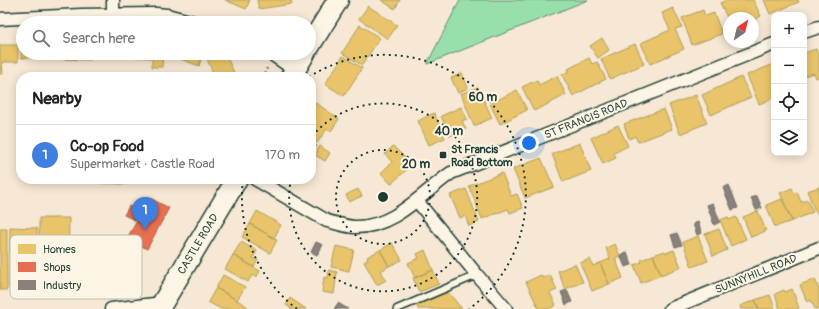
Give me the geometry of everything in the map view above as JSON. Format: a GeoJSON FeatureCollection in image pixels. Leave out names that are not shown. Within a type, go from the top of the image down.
{"type":"FeatureCollection","features":[{"type":"Feature","properties":{"kind":"main road"},"geometry":{"type":"LineString","coordinates":[[316,36],[338,0]]}},
{"type":"Feature","properties":{"kind":"main road"},"geometry":{"type":"LineString","coordinates":[[294,72],[301,60]]}},
{"type":"Feature","properties":{"kind":"main road","name":"CASTLE ROAD"},"geometry":{"type":"LineString","coordinates":[[161,306],[234,184]]}},
{"type":"Feature","properties":{"kind":"street"},"geometry":{"type":"LineString","coordinates":[[113,0],[113,14]]}},
{"type":"Feature","properties":{"kind":"street"},"geometry":{"type":"LineString","coordinates":[[68,16],[141,13],[171,16]]}},
{"type":"Feature","properties":{"kind":"street"},"geometry":{"type":"LineString","coordinates":[[0,19],[16,18]]}},
{"type":"Feature","properties":{"kind":"street"},"geometry":{"type":"LineString","coordinates":[[807,31],[819,26]]}},
{"type":"Feature","properties":{"kind":"street","name":"ST FRANCIS ROAD"},"geometry":{"type":"LineString","coordinates":[[264,184],[327,220],[340,225],[363,227],[375,224],[400,213],[451,173],[771,45]]}},
{"type":"Feature","properties":{"kind":"street"},"geometry":{"type":"LineString","coordinates":[[278,60],[291,72]]}},
{"type":"Feature","properties":{"kind":"street"},"geometry":{"type":"LineString","coordinates":[[417,201],[506,309]]}},
{"type":"Feature","properties":{"kind":"street","name":"SUNNYHILL ROAD"},"geometry":{"type":"LineString","coordinates":[[670,309],[819,248]]}},
{"type":"Feature","properties":{"kind":"street"},"geometry":{"type":"LineString","coordinates":[[111,309],[161,306]]}},
{"type":"Feature","properties":{"kind":"lane"},"geometry":{"type":"LineString","coordinates":[[397,309],[477,275]]}},
{"type":"Feature","properties":{"kind":"green space"},"geometry":{"type":"Polygon","coordinates":[[[460,0],[588,0],[427,64],[460,0]]]}},
{"type":"Feature","properties":{"kind":"building: Homes"},"geometry":{"type":"Polygon","coordinates":[[[225,0],[250,0],[246,9],[225,0]]]}},
{"type":"Feature","properties":{"kind":"building: Homes"},"geometry":{"type":"Polygon","coordinates":[[[257,0],[291,0],[292,4],[259,9],[257,0]]]}},
{"type":"Feature","properties":{"kind":"building: Homes"},"geometry":{"type":"Polygon","coordinates":[[[381,0],[400,0],[395,9],[381,0]]]}},
{"type":"Feature","properties":{"kind":"building: Homes"},"geometry":{"type":"Polygon","coordinates":[[[726,0],[753,0],[759,12],[724,12],[720,3],[726,0]]]}},
{"type":"Feature","properties":{"kind":"building: Homes"},"geometry":{"type":"Polygon","coordinates":[[[764,0],[798,0],[799,2],[775,12],[771,12],[770,14],[764,0]]]}},
{"type":"Feature","properties":{"kind":"building: Homes"},"geometry":{"type":"Polygon","coordinates":[[[368,6],[397,25],[388,39],[359,19],[368,6]]]}},
{"type":"Feature","properties":{"kind":"building: Homes"},"geometry":{"type":"Polygon","coordinates":[[[673,8],[682,27],[675,29],[684,49],[650,64],[641,43],[670,30],[662,13],[673,8]]]}},
{"type":"Feature","properties":{"kind":"building: Homes"},"geometry":{"type":"Polygon","coordinates":[[[703,10],[705,16],[714,13],[722,34],[692,45],[682,18],[703,10]]]}},
{"type":"Feature","properties":{"kind":"building: Homes"},"geometry":{"type":"Polygon","coordinates":[[[360,25],[380,38],[362,65],[342,53],[360,25]]]}},
{"type":"Feature","properties":{"kind":"building: Homes"},"geometry":{"type":"Polygon","coordinates":[[[602,38],[609,50],[598,58],[590,46],[602,38]]]}},
{"type":"Feature","properties":{"kind":"building: Homes"},"geometry":{"type":"Polygon","coordinates":[[[635,44],[644,64],[610,79],[601,59],[635,44]]]}},
{"type":"Feature","properties":{"kind":"building: Homes"},"geometry":{"type":"Polygon","coordinates":[[[0,45],[16,45],[16,60],[18,60],[18,62],[2,62],[3,74],[0,74],[0,45]]]}},
{"type":"Feature","properties":{"kind":"building: Homes"},"geometry":{"type":"Polygon","coordinates":[[[816,49],[819,58],[819,77],[816,78],[814,73],[807,75],[807,52],[816,49]]]}},
{"type":"Feature","properties":{"kind":"building: Homes"},"geometry":{"type":"Polygon","coordinates":[[[343,56],[362,68],[344,96],[325,84],[343,56]]]}},
{"type":"Feature","properties":{"kind":"building: Homes"},"geometry":{"type":"Polygon","coordinates":[[[589,58],[592,64],[597,62],[606,79],[573,96],[562,75],[569,71],[568,69],[589,58]]]}},
{"type":"Feature","properties":{"kind":"building: Homes"},"geometry":{"type":"Polygon","coordinates":[[[152,60],[162,60],[162,67],[152,67],[152,60]]]}},
{"type":"Feature","properties":{"kind":"building: Homes"},"geometry":{"type":"Polygon","coordinates":[[[183,60],[201,60],[199,66],[183,60]]]}},
{"type":"Feature","properties":{"kind":"building: Homes"},"geometry":{"type":"Polygon","coordinates":[[[207,60],[228,60],[234,72],[213,72],[207,60]]]}},
{"type":"Feature","properties":{"kind":"building: Homes"},"geometry":{"type":"Polygon","coordinates":[[[771,65],[771,99],[759,104],[747,75],[771,65]]]}},
{"type":"Feature","properties":{"kind":"building: Homes"},"geometry":{"type":"Polygon","coordinates":[[[462,73],[468,88],[458,93],[451,78],[462,73]]]}},
{"type":"Feature","properties":{"kind":"building: Homes"},"geometry":{"type":"Polygon","coordinates":[[[557,76],[566,95],[534,111],[522,87],[537,80],[539,85],[557,76]]]}},
{"type":"Feature","properties":{"kind":"building: Homes"},"geometry":{"type":"Polygon","coordinates":[[[741,77],[751,97],[711,115],[702,95],[741,77]]]}},
{"type":"Feature","properties":{"kind":"building: Homes"},"geometry":{"type":"Polygon","coordinates":[[[478,87],[492,118],[474,126],[461,94],[478,87]]]}},
{"type":"Feature","properties":{"kind":"building: Homes"},"geometry":{"type":"Polygon","coordinates":[[[517,90],[527,110],[500,124],[490,104],[517,90]]]}},
{"type":"Feature","properties":{"kind":"building: Homes"},"geometry":{"type":"Polygon","coordinates":[[[696,95],[707,123],[680,134],[669,105],[696,95]]]}},
{"type":"Feature","properties":{"kind":"building: Homes"},"geometry":{"type":"Polygon","coordinates":[[[316,103],[339,119],[331,131],[327,129],[317,143],[316,103]]]}},
{"type":"Feature","properties":{"kind":"building: Homes"},"geometry":{"type":"Polygon","coordinates":[[[461,107],[467,119],[462,121],[466,129],[450,136],[441,116],[461,107]]]}},
{"type":"Feature","properties":{"kind":"building: Homes"},"geometry":{"type":"Polygon","coordinates":[[[664,109],[672,129],[638,142],[635,136],[629,139],[624,124],[664,109]]]}},
{"type":"Feature","properties":{"kind":"building: Homes"},"geometry":{"type":"Polygon","coordinates":[[[434,113],[445,138],[429,145],[418,121],[434,113]]]}},
{"type":"Feature","properties":{"kind":"building: Homes"},"geometry":{"type":"Polygon","coordinates":[[[618,125],[628,146],[614,153],[616,158],[603,164],[591,138],[618,125]]]}},
{"type":"Feature","properties":{"kind":"building: Homes"},"geometry":{"type":"Polygon","coordinates":[[[580,143],[591,171],[563,182],[552,154],[580,143]]]}},
{"type":"Feature","properties":{"kind":"building: Homes"},"geometry":{"type":"Polygon","coordinates":[[[320,146],[330,153],[325,161],[316,156],[320,146]]]}},
{"type":"Feature","properties":{"kind":"building: Homes"},"geometry":{"type":"Polygon","coordinates":[[[393,146],[412,165],[391,184],[381,173],[392,162],[385,154],[393,146]]]}},
{"type":"Feature","properties":{"kind":"building: Homes"},"geometry":{"type":"Polygon","coordinates":[[[541,158],[554,187],[525,198],[513,169],[541,158]]]}},
{"type":"Feature","properties":{"kind":"building: Homes"},"geometry":{"type":"Polygon","coordinates":[[[502,173],[511,196],[517,194],[523,208],[510,213],[508,209],[482,219],[469,186],[502,173]]]}},
{"type":"Feature","properties":{"kind":"building: Homes"},"geometry":{"type":"Polygon","coordinates":[[[819,187],[819,211],[816,213],[807,191],[819,187]]]}},
{"type":"Feature","properties":{"kind":"building: Homes"},"geometry":{"type":"Polygon","coordinates":[[[792,188],[794,193],[797,192],[801,202],[808,200],[813,212],[792,221],[780,193],[792,188]]]}},
{"type":"Feature","properties":{"kind":"building: Homes"},"geometry":{"type":"Polygon","coordinates":[[[358,189],[362,196],[349,202],[346,195],[358,189]]]}},
{"type":"Feature","properties":{"kind":"building: Homes"},"geometry":{"type":"Polygon","coordinates":[[[466,189],[479,222],[469,226],[465,216],[460,218],[450,195],[466,189]]]}},
{"type":"Feature","properties":{"kind":"building: Homes"},"geometry":{"type":"Polygon","coordinates":[[[782,199],[792,221],[775,227],[766,205],[782,199]]]}},
{"type":"Feature","properties":{"kind":"building: Homes"},"geometry":{"type":"Polygon","coordinates":[[[257,211],[281,225],[274,238],[250,224],[257,211]]]}},
{"type":"Feature","properties":{"kind":"building: Homes"},"geometry":{"type":"Polygon","coordinates":[[[758,211],[766,231],[751,237],[743,217],[758,211]]]}},
{"type":"Feature","properties":{"kind":"building: Homes"},"geometry":{"type":"Polygon","coordinates":[[[728,217],[729,220],[736,217],[746,239],[731,246],[720,220],[728,217]]]}},
{"type":"Feature","properties":{"kind":"building: Homes"},"geometry":{"type":"Polygon","coordinates":[[[39,218],[69,218],[69,235],[39,235],[39,218]]]}},
{"type":"Feature","properties":{"kind":"building: Homes"},"geometry":{"type":"Polygon","coordinates":[[[250,224],[277,240],[270,253],[242,237],[250,224]]]}},
{"type":"Feature","properties":{"kind":"building: Homes"},"geometry":{"type":"Polygon","coordinates":[[[10,227],[37,228],[37,235],[10,235],[9,288],[10,227]]]}},
{"type":"Feature","properties":{"kind":"building: Homes"},"geometry":{"type":"Polygon","coordinates":[[[0,229],[7,229],[7,290],[0,290],[0,229]]]}},
{"type":"Feature","properties":{"kind":"building: Homes"},"geometry":{"type":"Polygon","coordinates":[[[719,229],[727,250],[713,256],[705,234],[719,229]]]}},
{"type":"Feature","properties":{"kind":"building: Homes"},"geometry":{"type":"Polygon","coordinates":[[[698,236],[708,261],[692,267],[683,242],[698,236]]]}},
{"type":"Feature","properties":{"kind":"building: Homes"},"geometry":{"type":"Polygon","coordinates":[[[241,242],[257,251],[253,258],[258,260],[254,267],[233,255],[241,242]]]}},
{"type":"Feature","properties":{"kind":"building: Homes"},"geometry":{"type":"Polygon","coordinates":[[[392,243],[402,260],[389,266],[380,250],[392,243]]]}},
{"type":"Feature","properties":{"kind":"building: Homes"},"geometry":{"type":"Polygon","coordinates":[[[615,244],[620,256],[615,258],[623,278],[609,284],[600,263],[610,259],[606,248],[615,244]]]}},
{"type":"Feature","properties":{"kind":"building: Homes"},"geometry":{"type":"Polygon","coordinates":[[[336,246],[354,250],[349,271],[331,267],[336,246]]]}},
{"type":"Feature","properties":{"kind":"building: Homes"},"geometry":{"type":"Polygon","coordinates":[[[380,250],[389,266],[381,271],[386,280],[377,285],[364,262],[368,259],[367,257],[380,250]]]}},
{"type":"Feature","properties":{"kind":"building: Homes"},"geometry":{"type":"Polygon","coordinates":[[[425,250],[433,270],[415,278],[408,263],[419,258],[417,254],[425,250]]]}},
{"type":"Feature","properties":{"kind":"building: Homes"},"geometry":{"type":"Polygon","coordinates":[[[674,250],[681,267],[661,275],[653,255],[674,250]]]}},
{"type":"Feature","properties":{"kind":"building: Homes"},"geometry":{"type":"Polygon","coordinates":[[[233,255],[260,271],[256,278],[252,275],[248,282],[225,269],[233,255]]]}},
{"type":"Feature","properties":{"kind":"building: Homes"},"geometry":{"type":"Polygon","coordinates":[[[653,255],[661,275],[641,283],[634,265],[653,255]]]}},
{"type":"Feature","properties":{"kind":"building: Homes"},"geometry":{"type":"Polygon","coordinates":[[[590,259],[593,266],[600,263],[609,284],[592,291],[580,263],[590,259]]]}},
{"type":"Feature","properties":{"kind":"building: Homes"},"geometry":{"type":"Polygon","coordinates":[[[575,264],[583,282],[565,289],[558,271],[575,264]]]}},
{"type":"Feature","properties":{"kind":"building: Homes"},"geometry":{"type":"Polygon","coordinates":[[[329,270],[337,272],[334,294],[322,292],[324,277],[328,278],[329,270]]]}},
{"type":"Feature","properties":{"kind":"building: Homes"},"geometry":{"type":"Polygon","coordinates":[[[433,270],[439,284],[419,292],[413,278],[433,270]]]}},
{"type":"Feature","properties":{"kind":"building: Homes"},"geometry":{"type":"Polygon","coordinates":[[[223,275],[245,287],[237,300],[216,288],[223,275]]]}},
{"type":"Feature","properties":{"kind":"building: Homes"},"geometry":{"type":"Polygon","coordinates":[[[541,275],[543,278],[550,275],[557,290],[550,293],[556,305],[549,309],[539,309],[526,282],[541,275]]]}},
{"type":"Feature","properties":{"kind":"building: Homes"},"geometry":{"type":"Polygon","coordinates":[[[815,279],[819,290],[819,308],[816,309],[811,300],[807,302],[800,285],[815,279]]]}},
{"type":"Feature","properties":{"kind":"building: Homes"},"geometry":{"type":"Polygon","coordinates":[[[216,288],[247,306],[245,309],[221,309],[208,302],[216,288]]]}},
{"type":"Feature","properties":{"kind":"building: Homes"},"geometry":{"type":"Polygon","coordinates":[[[792,289],[799,308],[780,309],[775,294],[784,290],[785,292],[792,289]]]}},
{"type":"Feature","properties":{"kind":"building: Homes"},"geometry":{"type":"Polygon","coordinates":[[[448,292],[462,309],[418,309],[417,305],[448,292]]]}},
{"type":"Feature","properties":{"kind":"building: Homes"},"geometry":{"type":"Polygon","coordinates":[[[770,295],[775,309],[759,309],[755,300],[770,295]]]}},
{"type":"Feature","properties":{"kind":"building: Homes"},"geometry":{"type":"Polygon","coordinates":[[[290,298],[306,309],[290,309],[291,308],[286,305],[290,298]]]}},
{"type":"Feature","properties":{"kind":"building: Homes"},"geometry":{"type":"Polygon","coordinates":[[[755,300],[759,309],[741,309],[740,306],[755,300]]]}},
{"type":"Feature","properties":{"kind":"building: Shops"},"geometry":{"type":"Polygon","coordinates":[[[148,197],[169,208],[147,249],[142,246],[142,235],[129,235],[137,221],[124,215],[129,206],[140,212],[148,197]]]}},
{"type":"Feature","properties":{"kind":"building: Industry"},"geometry":{"type":"Polygon","coordinates":[[[729,185],[738,208],[732,210],[723,188],[729,185]]]}},
{"type":"Feature","properties":{"kind":"building: Industry"},"geometry":{"type":"Polygon","coordinates":[[[757,196],[762,208],[756,210],[751,198],[757,196]]]}},
{"type":"Feature","properties":{"kind":"building: Industry"},"geometry":{"type":"Polygon","coordinates":[[[713,203],[720,222],[714,225],[707,205],[713,203]]]}},
{"type":"Feature","properties":{"kind":"building: Industry"},"geometry":{"type":"Polygon","coordinates":[[[698,222],[702,233],[697,235],[693,224],[698,222]]]}},
{"type":"Feature","properties":{"kind":"building: Industry"},"geometry":{"type":"Polygon","coordinates":[[[677,233],[682,245],[675,247],[671,235],[677,233]]]}},
{"type":"Feature","properties":{"kind":"building: Industry"},"geometry":{"type":"Polygon","coordinates":[[[316,242],[323,245],[317,255],[311,252],[316,242]]]}},
{"type":"Feature","properties":{"kind":"building: Industry"},"geometry":{"type":"Polygon","coordinates":[[[627,252],[632,265],[625,267],[620,255],[627,252]]]}},
{"type":"Feature","properties":{"kind":"building: Industry"},"geometry":{"type":"Polygon","coordinates":[[[567,290],[572,302],[566,305],[561,292],[567,290]]]}},
{"type":"Feature","properties":{"kind":"building: Industry"},"geometry":{"type":"Polygon","coordinates":[[[338,303],[348,309],[334,309],[338,303]]]}},
{"type":"Feature","properties":{"kind":"place","name":"St Francis Road Bottom"},"geometry":{"type":"Point","coordinates":[443,155]}},
{"type":"Feature","properties":{"kind":"place","name":"Co-op Food"},"geometry":{"type":"Point","coordinates":[145,230]}}]}
